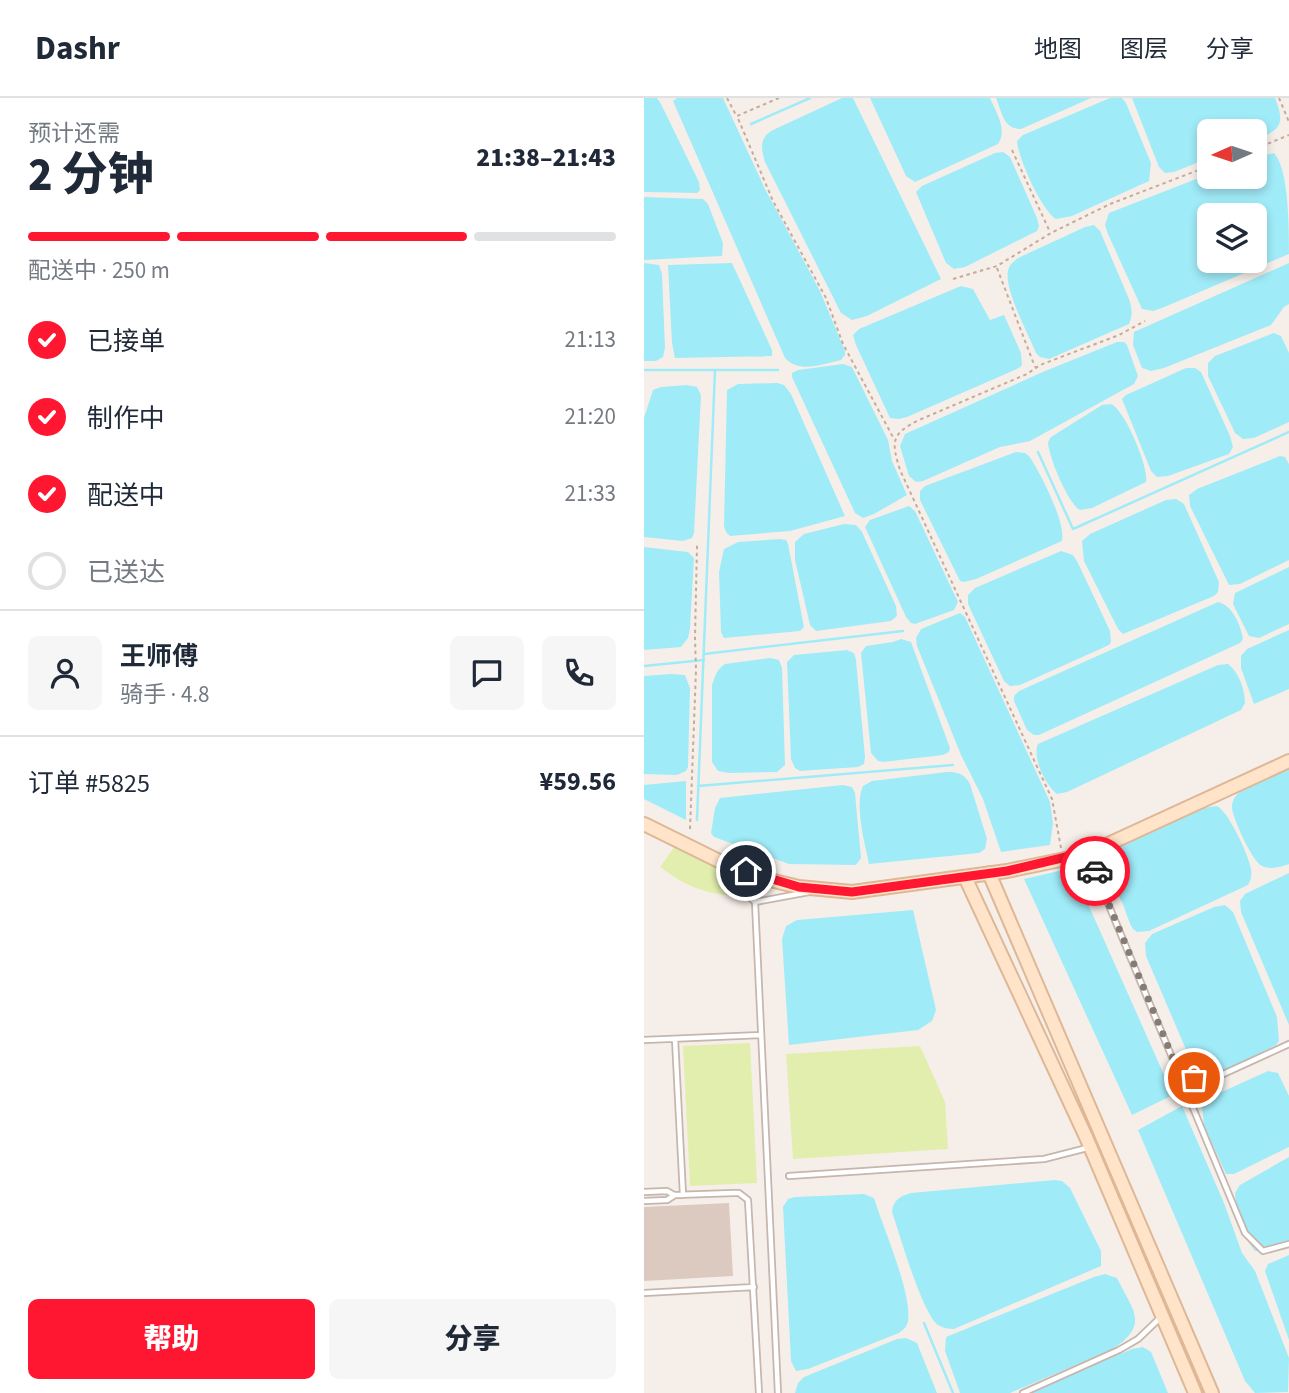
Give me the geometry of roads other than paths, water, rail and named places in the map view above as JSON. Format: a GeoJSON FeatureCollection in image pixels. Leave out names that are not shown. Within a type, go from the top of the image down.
{"type":"FeatureCollection","features":[{"type":"Feature","properties":{"kind":"main road"},"geometry":{"type":"LineString","coordinates":[[644,824],[730,865],[786,884],[852,892],[989,873],[1087,852],[1289,761]]}},
{"type":"Feature","properties":{"kind":"main road"},"geometry":{"type":"LineString","coordinates":[[989,873],[1212,1393]]}},
{"type":"Feature","properties":{"kind":"main road"},"geometry":{"type":"LineString","coordinates":[[965,877],[1090,1147],[1195,1393]]}},
{"type":"Feature","properties":{"kind":"lane"},"geometry":{"type":"LineString","coordinates":[[1087,852],[1245,1233],[1263,1251],[1289,1244]]}},
{"type":"Feature","properties":{"kind":"lane"},"geometry":{"type":"LineString","coordinates":[[730,865],[738,887],[755,902],[778,1393]]}},
{"type":"Feature","properties":{"kind":"lane"},"geometry":{"type":"LineString","coordinates":[[755,902],[820,889]]}},
{"type":"Feature","properties":{"kind":"lane"},"geometry":{"type":"LineString","coordinates":[[644,1040],[761,1035]]}},
{"type":"Feature","properties":{"kind":"lane"},"geometry":{"type":"LineString","coordinates":[[675,1039],[683,1195]]}},
{"type":"Feature","properties":{"kind":"lane"},"geometry":{"type":"LineString","coordinates":[[1180,1075],[1208,1081],[1289,1044]]}},
{"type":"Feature","properties":{"kind":"lane"},"geometry":{"type":"LineString","coordinates":[[789,1176],[1044,1159],[1090,1147]]}},
{"type":"Feature","properties":{"kind":"lane"},"geometry":{"type":"LineString","coordinates":[[644,1192],[667,1191],[675,1195],[740,1194],[748,1200],[759,1393]]}},
{"type":"Feature","properties":{"kind":"lane"},"geometry":{"type":"LineString","coordinates":[[644,1201],[667,1200],[675,1195]]}},
{"type":"Feature","properties":{"kind":"lane"},"geometry":{"type":"LineString","coordinates":[[644,1293],[754,1287]]}},
{"type":"Feature","properties":{"kind":"lane"},"geometry":{"type":"LineString","coordinates":[[1023,1393],[1119,1350],[1138,1339],[1161,1317]]}},
{"type":"Feature","properties":{"kind":"water"},"geometry":{"type":"Polygon","coordinates":[[[644,98],[657,98],[661,104],[699,182],[700,190],[697,193],[644,192],[644,98]]]}},
{"type":"Feature","properties":{"kind":"water"},"geometry":{"type":"Polygon","coordinates":[[[677,98],[723,98],[765,189],[820,291],[845,351],[841,360],[804,367],[785,358],[673,101],[677,98]]]}},
{"type":"Feature","properties":{"kind":"water"},"geometry":{"type":"Polygon","coordinates":[[[842,98],[853,98],[941,279],[867,316],[852,320],[841,313],[765,162],[762,148],[765,136],[773,130],[842,98]]]}},
{"type":"Feature","properties":{"kind":"water"},"geometry":{"type":"Polygon","coordinates":[[[870,98],[990,98],[1000,121],[1001,139],[998,144],[915,182],[906,176],[870,98]]]}},
{"type":"Feature","properties":{"kind":"water"},"geometry":{"type":"Polygon","coordinates":[[[996,98],[1091,98],[1021,129],[1007,123],[996,98]]]}},
{"type":"Feature","properties":{"kind":"water"},"geometry":{"type":"Polygon","coordinates":[[[1110,98],[1122,98],[1126,103],[1151,163],[1149,181],[1072,216],[1056,219],[1044,206],[1032,183],[1017,141],[1023,135],[1110,98]]]}},
{"type":"Feature","properties":{"kind":"water"},"geometry":{"type":"Polygon","coordinates":[[[1132,98],[1275,98],[1280,121],[1270,133],[1267,134],[1267,119],[1197,119],[1197,163],[1165,173],[1159,167],[1132,98]]]}},
{"type":"Feature","properties":{"kind":"water"},"geometry":{"type":"Polygon","coordinates":[[[1003,152],[1010,157],[1037,218],[1037,231],[965,267],[954,269],[946,263],[916,192],[922,186],[995,153],[1003,152]]]}},
{"type":"Feature","properties":{"kind":"water"},"geometry":{"type":"Polygon","coordinates":[[[1274,153],[1283,172],[1285,185],[1289,254],[1267,263],[1267,203],[1197,203],[1197,273],[1244,273],[1162,308],[1153,311],[1142,309],[1108,234],[1105,225],[1109,213],[1197,179],[1197,189],[1267,189],[1267,154],[1274,153]]]}},
{"type":"Feature","properties":{"kind":"water"},"geometry":{"type":"Polygon","coordinates":[[[644,197],[703,199],[708,204],[723,243],[722,256],[644,260],[644,197]]]}},
{"type":"Feature","properties":{"kind":"water"},"geometry":{"type":"Polygon","coordinates":[[[1094,225],[1100,231],[1129,299],[1132,312],[1129,324],[1049,359],[1040,357],[1013,301],[1008,279],[1009,267],[1018,258],[1094,225]]]}},
{"type":"Feature","properties":{"kind":"water"},"geometry":{"type":"Polygon","coordinates":[[[644,263],[659,265],[662,274],[665,348],[663,357],[656,361],[644,361],[644,263]]]}},
{"type":"Feature","properties":{"kind":"water"},"geometry":{"type":"Polygon","coordinates":[[[732,263],[772,350],[772,356],[675,358],[668,265],[732,263]]]}},
{"type":"Feature","properties":{"kind":"water"},"geometry":{"type":"Polygon","coordinates":[[[1289,263],[1289,304],[1271,325],[1164,368],[1151,371],[1142,368],[1133,345],[1134,332],[1289,263]]]}},
{"type":"Feature","properties":{"kind":"water"},"geometry":{"type":"Polygon","coordinates":[[[961,286],[973,289],[990,320],[1004,315],[1021,353],[1022,365],[907,417],[890,418],[853,335],[859,329],[961,286]]]}},
{"type":"Feature","properties":{"kind":"water"},"geometry":{"type":"Polygon","coordinates":[[[1274,333],[1281,336],[1289,353],[1289,422],[1254,438],[1243,439],[1235,433],[1208,376],[1208,363],[1215,356],[1274,333]]]}},
{"type":"Feature","properties":{"kind":"water"},"geometry":{"type":"Polygon","coordinates":[[[1117,342],[1127,345],[1138,376],[1134,384],[1030,441],[1000,447],[923,481],[916,482],[909,476],[900,446],[905,434],[1117,342]]]}},
{"type":"Feature","properties":{"kind":"water"},"geometry":{"type":"Polygon","coordinates":[[[843,364],[852,367],[888,440],[892,461],[907,495],[863,518],[855,513],[792,377],[792,373],[798,370],[843,364]]]}},
{"type":"Feature","properties":{"kind":"water"},"geometry":{"type":"Polygon","coordinates":[[[1186,368],[1195,368],[1201,372],[1233,447],[1229,454],[1168,476],[1157,477],[1151,471],[1122,399],[1186,368]]]}},
{"type":"Feature","properties":{"kind":"water"},"geometry":{"type":"Polygon","coordinates":[[[738,384],[784,385],[791,394],[845,516],[790,531],[730,536],[724,526],[727,390],[738,384]]]}},
{"type":"Feature","properties":{"kind":"water"},"geometry":{"type":"Polygon","coordinates":[[[687,385],[697,387],[701,395],[694,533],[692,538],[683,541],[644,537],[644,418],[653,390],[687,385]]]}},
{"type":"Feature","properties":{"kind":"water"},"geometry":{"type":"Polygon","coordinates":[[[1111,404],[1123,417],[1135,440],[1144,464],[1146,482],[1092,508],[1080,510],[1070,499],[1060,479],[1048,442],[1051,437],[1102,405],[1111,404]]]}},
{"type":"Feature","properties":{"kind":"water"},"geometry":{"type":"Polygon","coordinates":[[[1016,452],[1029,456],[1039,473],[1056,510],[1062,541],[976,579],[960,581],[920,500],[920,491],[925,486],[1016,452]]]}},
{"type":"Feature","properties":{"kind":"water"},"geometry":{"type":"Polygon","coordinates":[[[1280,456],[1285,457],[1289,464],[1289,560],[1240,584],[1229,585],[1190,506],[1189,495],[1197,489],[1280,456]]]}},
{"type":"Feature","properties":{"kind":"water"},"geometry":{"type":"Polygon","coordinates":[[[1176,499],[1184,504],[1219,582],[1218,592],[1123,634],[1084,561],[1082,541],[1090,534],[1166,500],[1176,499]]]}},
{"type":"Feature","properties":{"kind":"water"},"geometry":{"type":"Polygon","coordinates":[[[909,506],[915,511],[958,602],[954,610],[915,624],[906,617],[865,527],[870,520],[909,506]]]}},
{"type":"Feature","properties":{"kind":"water"},"geometry":{"type":"Polygon","coordinates":[[[844,524],[856,525],[862,532],[896,606],[897,616],[891,621],[816,631],[810,625],[795,560],[795,542],[804,534],[844,524]]]}},
{"type":"Feature","properties":{"kind":"water"},"geometry":{"type":"Polygon","coordinates":[[[786,540],[788,544],[804,627],[800,631],[724,638],[721,632],[719,572],[724,549],[738,542],[786,540]]]}},
{"type":"Feature","properties":{"kind":"water"},"geometry":{"type":"Polygon","coordinates":[[[644,547],[688,552],[694,558],[690,628],[688,638],[681,647],[644,650],[644,547]]]}},
{"type":"Feature","properties":{"kind":"water"},"geometry":{"type":"Polygon","coordinates":[[[1061,551],[1073,555],[1078,563],[1110,631],[1111,642],[1020,685],[1010,686],[1004,681],[968,604],[968,595],[975,588],[1061,551]]]}},
{"type":"Feature","properties":{"kind":"water"},"geometry":{"type":"Polygon","coordinates":[[[1289,567],[1289,624],[1259,638],[1249,636],[1233,604],[1235,593],[1289,567]]]}},
{"type":"Feature","properties":{"kind":"water"},"geometry":{"type":"Polygon","coordinates":[[[1218,602],[1228,607],[1235,616],[1243,639],[1240,643],[1039,735],[1027,730],[1014,701],[1014,696],[1019,691],[1218,602]]]}},
{"type":"Feature","properties":{"kind":"water"},"geometry":{"type":"Polygon","coordinates":[[[960,613],[965,617],[1050,802],[1053,823],[1050,845],[1001,852],[983,799],[961,755],[917,646],[916,638],[921,629],[960,613]]]}},
{"type":"Feature","properties":{"kind":"water"},"geometry":{"type":"Polygon","coordinates":[[[1289,630],[1289,689],[1254,704],[1241,668],[1241,656],[1247,649],[1289,630]]]}},
{"type":"Feature","properties":{"kind":"water"},"geometry":{"type":"Polygon","coordinates":[[[901,639],[911,642],[950,748],[949,752],[943,755],[883,762],[878,761],[871,753],[861,653],[866,646],[901,639]]]}},
{"type":"Feature","properties":{"kind":"water"},"geometry":{"type":"Polygon","coordinates":[[[847,650],[854,653],[856,660],[864,764],[858,767],[800,771],[795,768],[791,759],[787,662],[794,655],[847,650]]]}},
{"type":"Feature","properties":{"kind":"water"},"geometry":{"type":"Polygon","coordinates":[[[770,658],[779,660],[782,668],[785,765],[777,772],[718,771],[712,762],[712,685],[715,676],[725,664],[770,658]]]}},
{"type":"Feature","properties":{"kind":"water"},"geometry":{"type":"Polygon","coordinates":[[[1228,664],[1243,687],[1245,703],[1241,710],[1067,792],[1057,794],[1048,784],[1038,763],[1038,744],[1218,665],[1228,664]]]}},
{"type":"Feature","properties":{"kind":"water"},"geometry":{"type":"Polygon","coordinates":[[[685,675],[690,688],[688,767],[677,775],[644,774],[644,676],[685,675]]]}},
{"type":"Feature","properties":{"kind":"water"},"geometry":{"type":"Polygon","coordinates":[[[1289,769],[1289,864],[1276,868],[1265,867],[1258,863],[1244,839],[1233,813],[1233,802],[1236,795],[1243,790],[1289,769]]]}},
{"type":"Feature","properties":{"kind":"water"},"geometry":{"type":"Polygon","coordinates":[[[947,772],[961,774],[970,784],[987,839],[985,849],[979,853],[869,864],[860,814],[863,786],[872,781],[947,772]]]}},
{"type":"Feature","properties":{"kind":"water"},"geometry":{"type":"Polygon","coordinates":[[[686,781],[686,820],[644,799],[644,785],[686,781]]]}},
{"type":"Feature","properties":{"kind":"water"},"geometry":{"type":"Polygon","coordinates":[[[843,785],[852,787],[855,793],[861,858],[856,865],[789,864],[714,837],[711,833],[715,808],[720,798],[843,785]]]}},
{"type":"Feature","properties":{"kind":"water"},"geometry":{"type":"Polygon","coordinates":[[[1217,806],[1233,825],[1247,855],[1251,871],[1248,885],[1149,931],[1137,932],[1102,871],[1101,858],[1104,851],[1202,808],[1217,806]]]}},
{"type":"Feature","properties":{"kind":"water"},"geometry":{"type":"Polygon","coordinates":[[[1072,868],[1173,1095],[1132,1115],[1024,879],[1072,868]]]}},
{"type":"Feature","properties":{"kind":"water"},"geometry":{"type":"Polygon","coordinates":[[[1289,873],[1289,1025],[1241,912],[1240,901],[1245,894],[1289,873]]]}},
{"type":"Feature","properties":{"kind":"water"},"geometry":{"type":"Polygon","coordinates":[[[1225,905],[1233,912],[1277,1017],[1279,1041],[1214,1076],[1202,1079],[1196,1073],[1146,956],[1145,943],[1152,934],[1214,907],[1225,905]]]}},
{"type":"Feature","properties":{"kind":"water"},"geometry":{"type":"Polygon","coordinates":[[[913,910],[936,1010],[932,1021],[918,1030],[789,1045],[782,939],[786,926],[797,920],[913,910]]]}},
{"type":"Feature","properties":{"kind":"water"},"geometry":{"type":"Polygon","coordinates":[[[1268,1071],[1278,1073],[1289,1096],[1289,1147],[1234,1174],[1226,1174],[1204,1126],[1202,1107],[1215,1095],[1268,1071]]]}},
{"type":"Feature","properties":{"kind":"water"},"geometry":{"type":"Polygon","coordinates":[[[1182,1106],[1224,1203],[1242,1253],[1255,1271],[1289,1358],[1288,1392],[1255,1393],[1245,1381],[1138,1130],[1182,1106]]]}},
{"type":"Feature","properties":{"kind":"water"},"geometry":{"type":"Polygon","coordinates":[[[1289,1157],[1289,1243],[1265,1252],[1255,1251],[1249,1243],[1235,1193],[1240,1185],[1289,1157]]]}},
{"type":"Feature","properties":{"kind":"water"},"geometry":{"type":"Polygon","coordinates":[[[1062,1181],[1070,1188],[1101,1251],[1101,1266],[954,1329],[938,1325],[925,1306],[892,1212],[900,1197],[911,1193],[1062,1181]]]}},
{"type":"Feature","properties":{"kind":"water"},"geometry":{"type":"Polygon","coordinates":[[[864,1194],[874,1198],[897,1263],[906,1295],[907,1323],[899,1333],[808,1369],[796,1371],[791,1361],[783,1207],[788,1199],[795,1197],[864,1194]]]}},
{"type":"Feature","properties":{"kind":"water"},"geometry":{"type":"Polygon","coordinates":[[[1289,1255],[1289,1340],[1265,1271],[1268,1264],[1289,1255]]]}},
{"type":"Feature","properties":{"kind":"water"},"geometry":{"type":"Polygon","coordinates":[[[1105,1274],[1117,1278],[1133,1308],[1135,1324],[1124,1340],[1113,1349],[1010,1393],[960,1393],[945,1351],[946,1337],[1105,1274]]]}},
{"type":"Feature","properties":{"kind":"water"},"geometry":{"type":"Polygon","coordinates":[[[906,1338],[917,1343],[937,1393],[795,1393],[798,1383],[804,1377],[897,1339],[906,1338]]]}},
{"type":"Feature","properties":{"kind":"water"},"geometry":{"type":"Polygon","coordinates":[[[1143,1347],[1151,1352],[1168,1393],[1029,1393],[1132,1349],[1143,1347]]]}},
{"type":"Feature","properties":{"kind":"waterway"},"geometry":{"type":"LineString","coordinates":[[751,124],[810,98]]}},
{"type":"Feature","properties":{"kind":"waterway"},"geometry":{"type":"LineString","coordinates":[[644,370],[778,370]]}},
{"type":"Feature","properties":{"kind":"waterway"},"geometry":{"type":"LineString","coordinates":[[697,820],[715,370]]}},
{"type":"Feature","properties":{"kind":"waterway"},"geometry":{"type":"LineString","coordinates":[[1038,452],[1073,529],[1289,432]]}},
{"type":"Feature","properties":{"kind":"waterway"},"geometry":{"type":"LineString","coordinates":[[704,654],[903,631]]}},
{"type":"Feature","properties":{"kind":"waterway"},"geometry":{"type":"LineString","coordinates":[[644,666],[704,660]]}},
{"type":"Feature","properties":{"kind":"waterway"},"geometry":{"type":"LineString","coordinates":[[698,786],[953,765]]}},
{"type":"Feature","properties":{"kind":"waterway"},"geometry":{"type":"LineString","coordinates":[[924,1323],[953,1393]]}}]}
